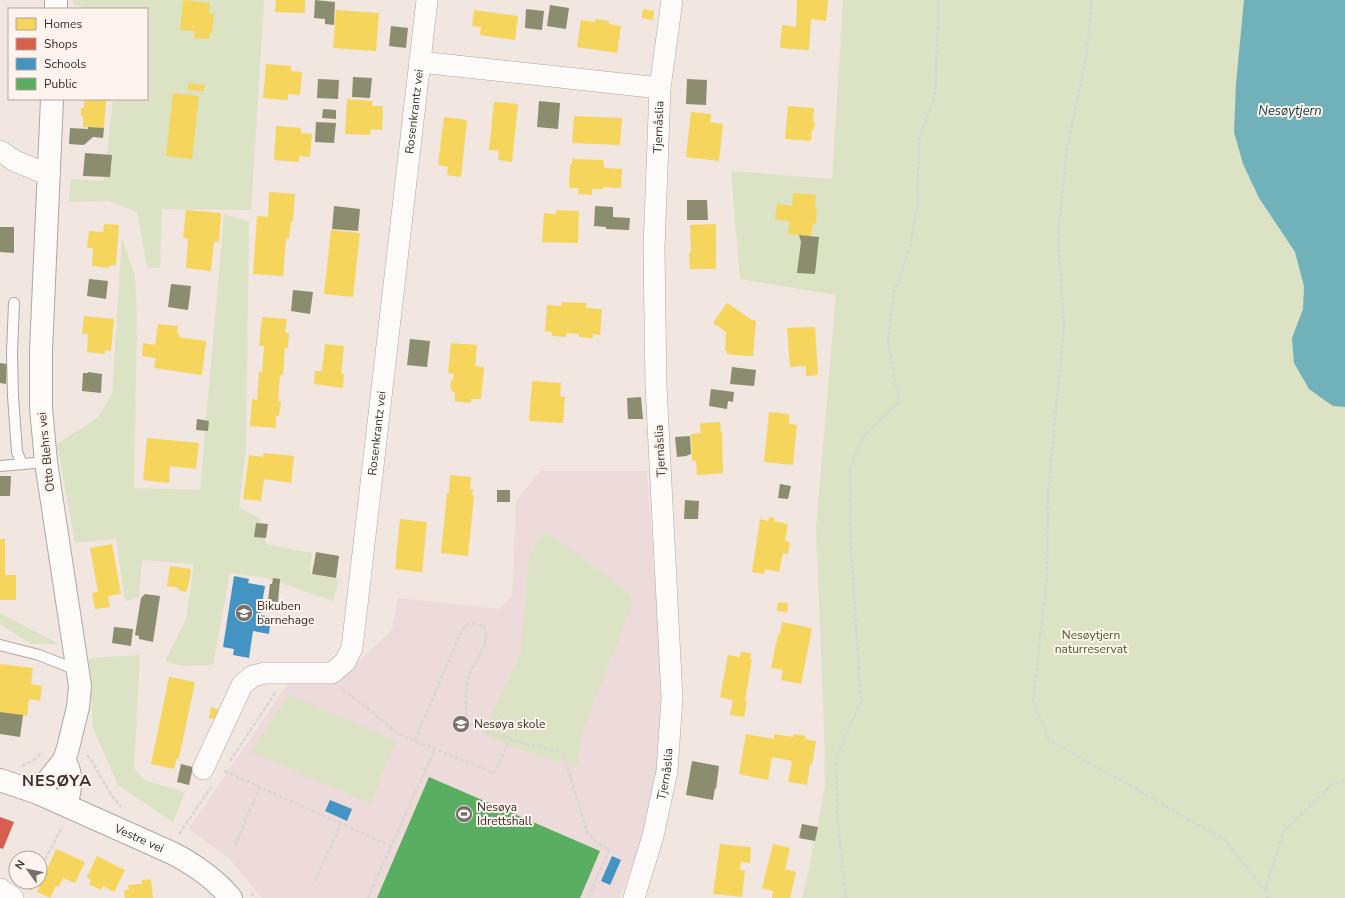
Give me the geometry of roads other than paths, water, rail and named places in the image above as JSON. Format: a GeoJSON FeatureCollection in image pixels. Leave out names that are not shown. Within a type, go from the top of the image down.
{"type":"FeatureCollection","features":[{"type":"Feature","properties":{"kind":"street","name":"Rosenkrantz vei"},"geometry":{"type":"LineString","coordinates":[[208,776],[242,685],[253,676],[265,673],[332,673],[345,662],[352,648],[427,0]]}},
{"type":"Feature","properties":{"kind":"street","name":"Tjernåslia"},"geometry":{"type":"LineString","coordinates":[[634,898],[652,836],[667,771],[672,698],[656,386],[654,248],[660,88],[672,0]]}},
{"type":"Feature","properties":{"kind":"street"},"geometry":{"type":"LineString","coordinates":[[420,62],[660,88]]}},
{"type":"Feature","properties":{"kind":"street","name":"Otto Blehrs vei"},"geometry":{"type":"LineString","coordinates":[[38,793],[64,760],[78,708],[80,686],[46,462],[41,408],[41,351],[52,100]]}},
{"type":"Feature","properties":{"kind":"street"},"geometry":{"type":"LineString","coordinates":[[0,151],[16,161],[49,176]]}},
{"type":"Feature","properties":{"kind":"street"},"geometry":{"type":"LineString","coordinates":[[64,760],[69,767],[70,781],[70,792],[66,805]]}},
{"type":"Feature","properties":{"kind":"street","name":"Vestre vei"},"geometry":{"type":"LineString","coordinates":[[0,780],[38,793],[148,841],[185,860],[216,882],[231,898]]}},
{"type":"Feature","properties":{"kind":"street"},"geometry":{"type":"LineString","coordinates":[[0,889],[13,898]]}},
{"type":"Feature","properties":{"kind":"lane"},"geometry":{"type":"LineString","coordinates":[[14,303],[12,352],[13,396],[17,452],[22,464]]}},
{"type":"Feature","properties":{"kind":"lane"},"geometry":{"type":"LineString","coordinates":[[0,466],[46,462]]}},
{"type":"Feature","properties":{"kind":"lane"},"geometry":{"type":"LineString","coordinates":[[0,645],[39,655],[77,670]]}},
{"type":"Feature","properties":{"kind":"water","name":"Nesøytjern"},"geometry":{"type":"Polygon","coordinates":[[[1244,0],[1345,0],[1345,407],[1333,406],[1309,389],[1294,363],[1292,338],[1303,309],[1304,286],[1295,252],[1259,198],[1243,164],[1234,132],[1236,84],[1244,0]]]}},
{"type":"Feature","properties":{"kind":"place","name":"Bikuben barnehage"},"geometry":{"type":"Point","coordinates":[244,613]}},
{"type":"Feature","properties":{"kind":"place","name":"Nesøya skole"},"geometry":{"type":"Point","coordinates":[461,724]}},
{"type":"Feature","properties":{"kind":"place","name":"Nesøya Idrettshall"},"geometry":{"type":"Point","coordinates":[464,814]}},
{"type":"Feature","properties":{"kind":"district","name":"NESØYA"},"geometry":{"type":"Point","coordinates":[57,780]}},
{"type":"Feature","properties":{"kind":"park label","name":"Nesøytjern naturreservat"},"geometry":{"type":"Point","coordinates":[1091,642]}}]}
